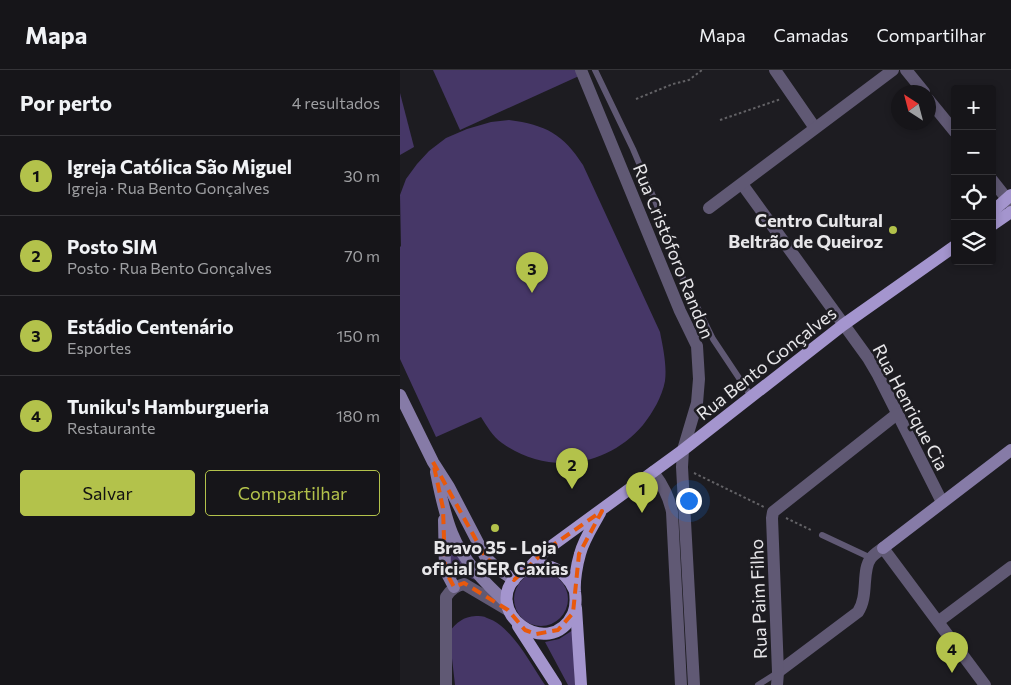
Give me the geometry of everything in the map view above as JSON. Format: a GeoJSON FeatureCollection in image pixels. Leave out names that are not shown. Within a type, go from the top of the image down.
{"type":"FeatureCollection","features":[{"type":"Feature","properties":{"kind":"main road"},"geometry":{"type":"LineString","coordinates":[[996,209],[1010,199]]}},
{"type":"Feature","properties":{"kind":"main road"},"geometry":{"type":"LineString","coordinates":[[996,222],[1011,212]]}},
{"type":"Feature","properties":{"kind":"main road","name":"Rua Bento Gonçalves"},"geometry":{"type":"LineString","coordinates":[[514,580],[520,573],[529,568],[546,550],[683,450],[843,325],[951,249]]}},
{"type":"Feature","properties":{"kind":"main road"},"geometry":{"type":"LineString","coordinates":[[400,395],[433,462],[449,487],[486,558],[498,570],[514,580],[510,587],[508,606]]}},
{"type":"Feature","properties":{"kind":"main road"},"geometry":{"type":"LineString","coordinates":[[883,548],[1011,450]]}},
{"type":"Feature","properties":{"kind":"main road"},"geometry":{"type":"LineString","coordinates":[[433,462],[452,533],[470,564],[508,606],[516,623],[556,685]]}},
{"type":"Feature","properties":{"kind":"main road"},"geometry":{"type":"LineString","coordinates":[[444,508],[446,570],[454,587]]}},
{"type":"Feature","properties":{"kind":"main road","name":"Rua Bento Gonçalves"},"geometry":{"type":"LineString","coordinates":[[516,623],[525,630],[536,634],[548,634],[558,630],[567,623],[573,613],[580,554],[602,510]]}},
{"type":"Feature","properties":{"kind":"main road"},"geometry":{"type":"LineString","coordinates":[[529,568],[538,565],[548,566],[557,569],[571,582],[575,596],[581,685]]}},
{"type":"Feature","properties":{"kind":"street","name":"Rua Cristóforo Randon"},"geometry":{"type":"LineString","coordinates":[[581,70],[680,311],[697,346],[699,379],[697,403],[683,450],[682,467],[694,685]]}},
{"type":"Feature","properties":{"kind":"street"},"geometry":{"type":"LineString","coordinates":[[775,70],[815,128]]}},
{"type":"Feature","properties":{"kind":"street"},"geometry":{"type":"LineString","coordinates":[[710,208],[893,70]]}},
{"type":"Feature","properties":{"kind":"street"},"geometry":{"type":"LineString","coordinates":[[906,70],[918,85]]}},
{"type":"Feature","properties":{"kind":"street"},"geometry":{"type":"LineString","coordinates":[[936,109],[953,130]]}},
{"type":"Feature","properties":{"kind":"street","name":"Rua Henrique Cia"},"geometry":{"type":"LineString","coordinates":[[742,184],[871,364],[942,502]]}},
{"type":"Feature","properties":{"kind":"street"},"geometry":{"type":"LineString","coordinates":[[996,184],[1010,199]]}},
{"type":"Feature","properties":{"kind":"street"},"geometry":{"type":"LineString","coordinates":[[774,512],[897,414]]}},
{"type":"Feature","properties":{"kind":"street"},"geometry":{"type":"LineString","coordinates":[[653,472],[665,487],[670,498],[672,512],[681,685]]}},
{"type":"Feature","properties":{"kind":"street","name":"Rua Paim Filho"},"geometry":{"type":"LineString","coordinates":[[774,512],[772,518],[777,679]]}},
{"type":"Feature","properties":{"kind":"street"},"geometry":{"type":"LineString","coordinates":[[777,679],[858,612],[863,605],[867,564],[883,548],[985,685]]}},
{"type":"Feature","properties":{"kind":"street"},"geometry":{"type":"LineString","coordinates":[[938,621],[1011,567]]}},
{"type":"Feature","properties":{"kind":"street"},"geometry":{"type":"LineString","coordinates":[[446,685],[446,597],[454,587],[464,584],[508,606]]}},
{"type":"Feature","properties":{"kind":"lane"},"geometry":{"type":"LineString","coordinates":[[595,70],[633,149],[658,208],[682,276],[713,339],[751,396]]}},
{"type":"Feature","properties":{"kind":"lane"},"geometry":{"type":"LineString","coordinates":[[822,535],[871,558]]}},
{"type":"Feature","properties":{"kind":"lane"},"geometry":{"type":"LineString","coordinates":[[758,685],[777,679]]}},
{"type":"Feature","properties":{"kind":"path"},"geometry":{"type":"LineString","coordinates":[[636,99],[673,84],[690,80],[702,70]]}},
{"type":"Feature","properties":{"kind":"path"},"geometry":{"type":"LineString","coordinates":[[720,120],[793,95]]}},
{"type":"Feature","properties":{"kind":"path"},"geometry":{"type":"LineString","coordinates":[[682,467],[822,535]]}},
{"type":"Feature","properties":{"kind":"highlighted area"},"geometry":{"type":"Polygon","coordinates":[[[433,462],[486,558],[514,580],[546,550],[602,511],[579,554],[573,613],[558,630],[536,634],[525,630],[508,610],[464,583],[454,587],[445,570],[443,508],[433,462]]]}},
{"type":"Feature","properties":{"kind":"shaded area"},"geometry":{"type":"Polygon","coordinates":[[[433,70],[576,70],[579,76],[460,130],[433,70]]]}},
{"type":"Feature","properties":{"kind":"shaded area"},"geometry":{"type":"Polygon","coordinates":[[[400,93],[414,147],[400,155],[400,93]]]}},
{"type":"Feature","properties":{"kind":"shaded area"},"geometry":{"type":"Polygon","coordinates":[[[509,120],[543,128],[561,138],[576,154],[583,165],[660,332],[665,363],[665,381],[659,399],[643,425],[628,439],[612,450],[595,458],[557,463],[538,460],[520,453],[498,440],[481,417],[436,437],[400,359],[400,195],[406,179],[429,151],[446,138],[491,122],[509,120]]]}},
{"type":"Feature","properties":{"kind":"shaded area"},"geometry":{"type":"Polygon","coordinates":[[[447,537],[475,580],[462,574],[455,579],[451,567],[447,537]]]}},
{"type":"Feature","properties":{"kind":"shaded area"},"geometry":{"type":"Polygon","coordinates":[[[536,572],[546,572],[556,576],[564,584],[568,599],[564,614],[556,622],[546,626],[536,626],[526,622],[518,614],[514,604],[514,594],[518,584],[526,576],[536,572]]]}},
{"type":"Feature","properties":{"kind":"shaded area"},"geometry":{"type":"Polygon","coordinates":[[[476,616],[486,617],[496,622],[513,637],[545,685],[455,685],[449,632],[461,621],[476,616]]]}},
{"type":"Feature","properties":{"kind":"shaded area"},"geometry":{"type":"Polygon","coordinates":[[[573,630],[575,685],[568,685],[545,642],[559,639],[573,630]]]}},
{"type":"Feature","properties":{"kind":"place","name":"Centro Cultural Beltrão de Queiroz"},"geometry":{"type":"Point","coordinates":[893,230]}},
{"type":"Feature","properties":{"kind":"place","name":"Estádio Centenário"},"geometry":{"type":"Point","coordinates":[532,293]}},
{"type":"Feature","properties":{"kind":"place","name":"Posto SIM"},"geometry":{"type":"Point","coordinates":[572,489]}},
{"type":"Feature","properties":{"kind":"place","name":"Igreja Católica São Miguel"},"geometry":{"type":"Point","coordinates":[642,513]}},
{"type":"Feature","properties":{"kind":"place","name":"Bravo 35 - Loja oficial SER Caxias"},"geometry":{"type":"Point","coordinates":[495,528]}},
{"type":"Feature","properties":{"kind":"place","name":"Tuniku's Hamburgueria"},"geometry":{"type":"Point","coordinates":[952,673]}}]}
